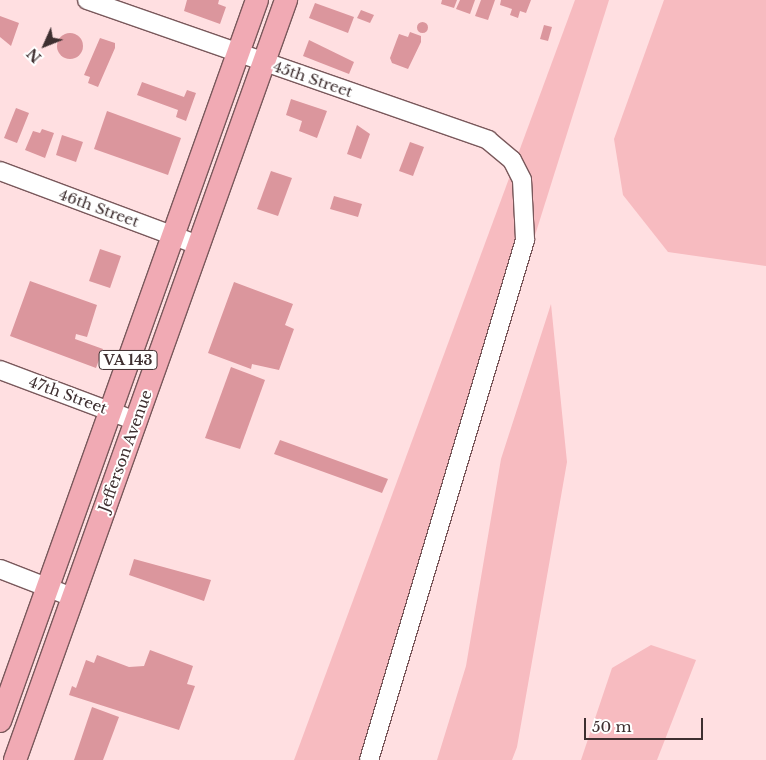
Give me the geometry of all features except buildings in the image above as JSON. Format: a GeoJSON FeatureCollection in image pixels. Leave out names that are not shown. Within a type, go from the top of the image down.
{"type":"FeatureCollection","features":[{"type":"Feature","properties":{"kind":"main road","name":"Jefferson Avenue"},"geometry":{"type":"LineString","coordinates":[[0,721],[257,0]]}},
{"type":"Feature","properties":{"kind":"main road","name":"Jefferson Avenue"},"geometry":{"type":"LineString","coordinates":[[15,760],[286,0]]}},
{"type":"Feature","properties":{"kind":"street","name":"45th Street"},"geometry":{"type":"LineString","coordinates":[[87,0],[237,54],[488,140],[512,160],[522,180],[527,216],[525,240],[369,760]]}},
{"type":"Feature","properties":{"kind":"street","name":"46th Street"},"geometry":{"type":"LineString","coordinates":[[0,171],[198,245]]}},
{"type":"Feature","properties":{"kind":"street","name":"47th Street"},"geometry":{"type":"LineString","coordinates":[[0,370],[136,421]]}},
{"type":"Feature","properties":{"kind":"street"},"geometry":{"type":"LineString","coordinates":[[0,569],[72,597]]}},
{"type":"Feature","properties":{"kind":"shaded area"},"geometry":{"type":"Polygon","coordinates":[[[575,0],[609,0],[370,760],[294,760],[575,0]]]}},
{"type":"Feature","properties":{"kind":"shaded area"},"geometry":{"type":"Polygon","coordinates":[[[664,0],[766,0],[766,266],[668,252],[623,195],[614,139],[664,0]]]}},
{"type":"Feature","properties":{"kind":"shaded area"},"geometry":{"type":"Polygon","coordinates":[[[551,304],[567,462],[517,747],[512,760],[437,760],[466,666],[501,459],[551,304]]]}},
{"type":"Feature","properties":{"kind":"shaded area"},"geometry":{"type":"Polygon","coordinates":[[[651,645],[696,660],[657,760],[581,760],[612,668],[651,645]]]}}]}
